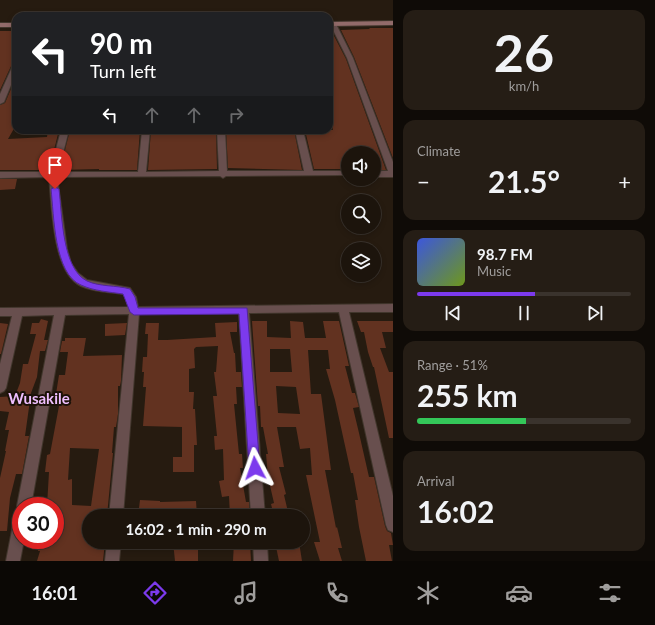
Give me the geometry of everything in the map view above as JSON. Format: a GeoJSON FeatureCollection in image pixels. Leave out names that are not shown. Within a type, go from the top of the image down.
{"type":"FeatureCollection","features":[{"type":"Feature","properties":{"kind":"street"},"geometry":{"type":"LineString","coordinates":[[333,24],[393,23]]}},
{"type":"Feature","properties":{"kind":"street"},"geometry":{"type":"LineString","coordinates":[[0,25],[12,25]]}},
{"type":"Feature","properties":{"kind":"street"},"geometry":{"type":"LineString","coordinates":[[333,28],[350,58],[393,173],[381,174]]}},
{"type":"Feature","properties":{"kind":"street"},"geometry":{"type":"LineString","coordinates":[[0,102],[12,74]]}},
{"type":"Feature","properties":{"kind":"street"},"geometry":{"type":"LineString","coordinates":[[64,134],[53,174],[62,249],[66,263],[74,275],[83,283],[97,287],[126,291],[130,297],[134,312],[117,509]]}},
{"type":"Feature","properties":{"kind":"street"},"geometry":{"type":"LineString","coordinates":[[142,174],[146,134]]}},
{"type":"Feature","properties":{"kind":"street"},"geometry":{"type":"LineString","coordinates":[[221,134],[223,175]]}},
{"type":"Feature","properties":{"kind":"street"},"geometry":{"type":"LineString","coordinates":[[300,134],[309,173]]}},
{"type":"Feature","properties":{"kind":"street"},"geometry":{"type":"LineString","coordinates":[[0,175],[223,175],[341,173]]}},
{"type":"Feature","properties":{"kind":"street"},"geometry":{"type":"LineString","coordinates":[[0,312],[134,312],[393,308]]}},
{"type":"Feature","properties":{"kind":"street"},"geometry":{"type":"LineString","coordinates":[[343,309],[393,525]]}},
{"type":"Feature","properties":{"kind":"street"},"geometry":{"type":"LineString","coordinates":[[244,310],[258,509]]}},
{"type":"Feature","properties":{"kind":"street"},"geometry":{"type":"LineString","coordinates":[[26,497],[60,311]]}},
{"type":"Feature","properties":{"kind":"street"},"geometry":{"type":"LineString","coordinates":[[0,388],[18,312]]}},
{"type":"Feature","properties":{"kind":"street"},"geometry":{"type":"LineString","coordinates":[[13,561],[15,549]]}},
{"type":"Feature","properties":{"kind":"street"},"geometry":{"type":"LineString","coordinates":[[112,561],[113,549]]}},
{"type":"Feature","properties":{"kind":"street"},"geometry":{"type":"LineString","coordinates":[[260,549],[261,561]]}},
{"type":"Feature","properties":{"kind":"building"},"geometry":{"type":"Polygon","coordinates":[[[369,28],[393,28],[393,158],[354,57],[341,30],[370,29],[369,28]]]}},
{"type":"Feature","properties":{"kind":"building"},"geometry":{"type":"Polygon","coordinates":[[[0,31],[12,31],[12,64],[0,90],[0,31]]]}},
{"type":"Feature","properties":{"kind":"building"},"geometry":{"type":"Polygon","coordinates":[[[333,34],[346,59],[377,146],[341,146],[341,169],[314,169],[306,134],[333,134],[333,34]]]}},
{"type":"Feature","properties":{"kind":"building"},"geometry":{"type":"Polygon","coordinates":[[[12,86],[12,132],[8,139],[47,137],[47,134],[58,134],[49,170],[0,170],[0,105],[5,103],[12,86]]]}},
{"type":"Feature","properties":{"kind":"building"},"geometry":{"type":"Polygon","coordinates":[[[69,134],[140,134],[137,170],[60,170],[69,134]]]}},
{"type":"Feature","properties":{"kind":"building"},"geometry":{"type":"Polygon","coordinates":[[[151,134],[216,134],[217,169],[148,170],[151,134]]]}},
{"type":"Feature","properties":{"kind":"building"},"geometry":{"type":"Polygon","coordinates":[[[226,134],[295,134],[302,170],[228,168],[226,134]]]}},
{"type":"Feature","properties":{"kind":"building"},"geometry":{"type":"Polygon","coordinates":[[[381,156],[386,170],[381,170],[381,156]]]}},
{"type":"Feature","properties":{"kind":"building"},"geometry":{"type":"Polygon","coordinates":[[[0,179],[17,179],[15,189],[0,190],[0,179]]]}},
{"type":"Feature","properties":{"kind":"building"},"geometry":{"type":"Polygon","coordinates":[[[41,319],[48,321],[44,340],[48,340],[45,351],[40,351],[37,377],[31,393],[25,436],[29,436],[22,474],[16,474],[10,498],[7,531],[0,531],[0,478],[9,430],[5,430],[9,412],[0,411],[0,397],[15,396],[20,383],[23,364],[28,364],[36,334],[30,334],[32,323],[39,323],[41,319]]]}},
{"type":"Feature","properties":{"kind":"building"},"geometry":{"type":"Polygon","coordinates":[[[252,321],[267,321],[267,337],[291,338],[290,321],[303,322],[305,338],[326,338],[323,321],[339,321],[349,366],[345,366],[352,393],[355,393],[359,407],[353,408],[369,477],[374,477],[385,526],[387,531],[391,533],[393,545],[389,545],[392,561],[366,561],[355,500],[358,500],[353,473],[351,473],[335,400],[326,369],[330,369],[328,350],[308,350],[311,394],[321,394],[331,470],[325,470],[336,528],[337,527],[342,548],[338,548],[342,561],[320,561],[314,542],[320,542],[306,475],[312,475],[310,448],[300,449],[296,427],[277,427],[284,467],[279,467],[286,494],[284,495],[287,509],[272,509],[271,504],[274,503],[268,477],[266,454],[268,454],[263,427],[261,427],[260,406],[258,406],[252,321]],[[270,349],[270,372],[292,372],[290,349],[270,349]],[[276,386],[278,413],[300,414],[296,387],[276,386]]]}},
{"type":"Feature","properties":{"kind":"building"},"geometry":{"type":"Polygon","coordinates":[[[357,321],[393,321],[393,332],[382,332],[386,348],[380,348],[389,372],[393,372],[393,438],[389,438],[374,367],[368,352],[364,332],[361,332],[357,321]]]}},
{"type":"Feature","properties":{"kind":"building"},"geometry":{"type":"Polygon","coordinates":[[[237,322],[237,332],[230,332],[235,353],[236,372],[241,372],[242,387],[236,387],[237,404],[234,404],[239,454],[242,454],[243,468],[240,468],[246,502],[249,502],[250,509],[230,509],[229,496],[222,497],[219,481],[224,480],[223,449],[215,450],[214,436],[217,436],[213,396],[217,396],[214,372],[216,372],[218,346],[196,347],[194,349],[195,368],[189,369],[189,392],[194,392],[193,409],[195,409],[197,445],[194,445],[194,472],[173,472],[173,457],[182,457],[182,427],[143,426],[146,387],[143,387],[144,372],[142,372],[143,357],[147,357],[148,334],[145,334],[146,323],[159,323],[158,340],[167,340],[216,337],[215,323],[237,322]]]}},
{"type":"Feature","properties":{"kind":"building"},"geometry":{"type":"Polygon","coordinates":[[[0,323],[8,324],[1,354],[0,354],[0,323]]]}},
{"type":"Feature","properties":{"kind":"building"},"geometry":{"type":"Polygon","coordinates":[[[127,323],[125,335],[105,336],[105,324],[127,323]]]}},
{"type":"Feature","properties":{"kind":"building"},"geometry":{"type":"Polygon","coordinates":[[[65,338],[86,338],[83,356],[122,355],[121,381],[120,386],[118,386],[118,414],[116,427],[114,427],[108,509],[82,509],[82,549],[104,549],[103,561],[37,561],[40,551],[38,551],[38,549],[64,549],[64,497],[48,497],[49,472],[45,472],[47,455],[50,454],[59,406],[53,406],[55,394],[59,375],[65,375],[68,352],[60,352],[62,341],[65,341],[65,338]],[[70,448],[68,480],[72,479],[72,505],[91,506],[99,449],[70,448]]]}},
{"type":"Feature","properties":{"kind":"building"},"geometry":{"type":"Polygon","coordinates":[[[140,500],[160,502],[196,501],[197,509],[139,509],[140,500]]]}},
{"type":"Feature","properties":{"kind":"building"},"geometry":{"type":"Polygon","coordinates":[[[174,549],[198,549],[198,561],[175,561],[174,549]]]}},
{"type":"Feature","properties":{"kind":"building"},"geometry":{"type":"Polygon","coordinates":[[[234,549],[250,549],[251,561],[233,561],[234,549]]]}},
{"type":"Feature","properties":{"kind":"building"},"geometry":{"type":"Polygon","coordinates":[[[276,549],[300,549],[302,561],[279,561],[276,549]]]}},
{"type":"Feature","properties":{"kind":"district","name":"Wusakile"},"geometry":{"type":"Point","coordinates":[39,399]}},
{"type":"Feature","properties":{"kind":"route"},"geometry":{"type":"LineString","coordinates":[[55,189],[62,249],[66,263],[74,275],[83,283],[97,287],[126,291],[130,297],[134,312],[244,310],[255,468]]}}]}
